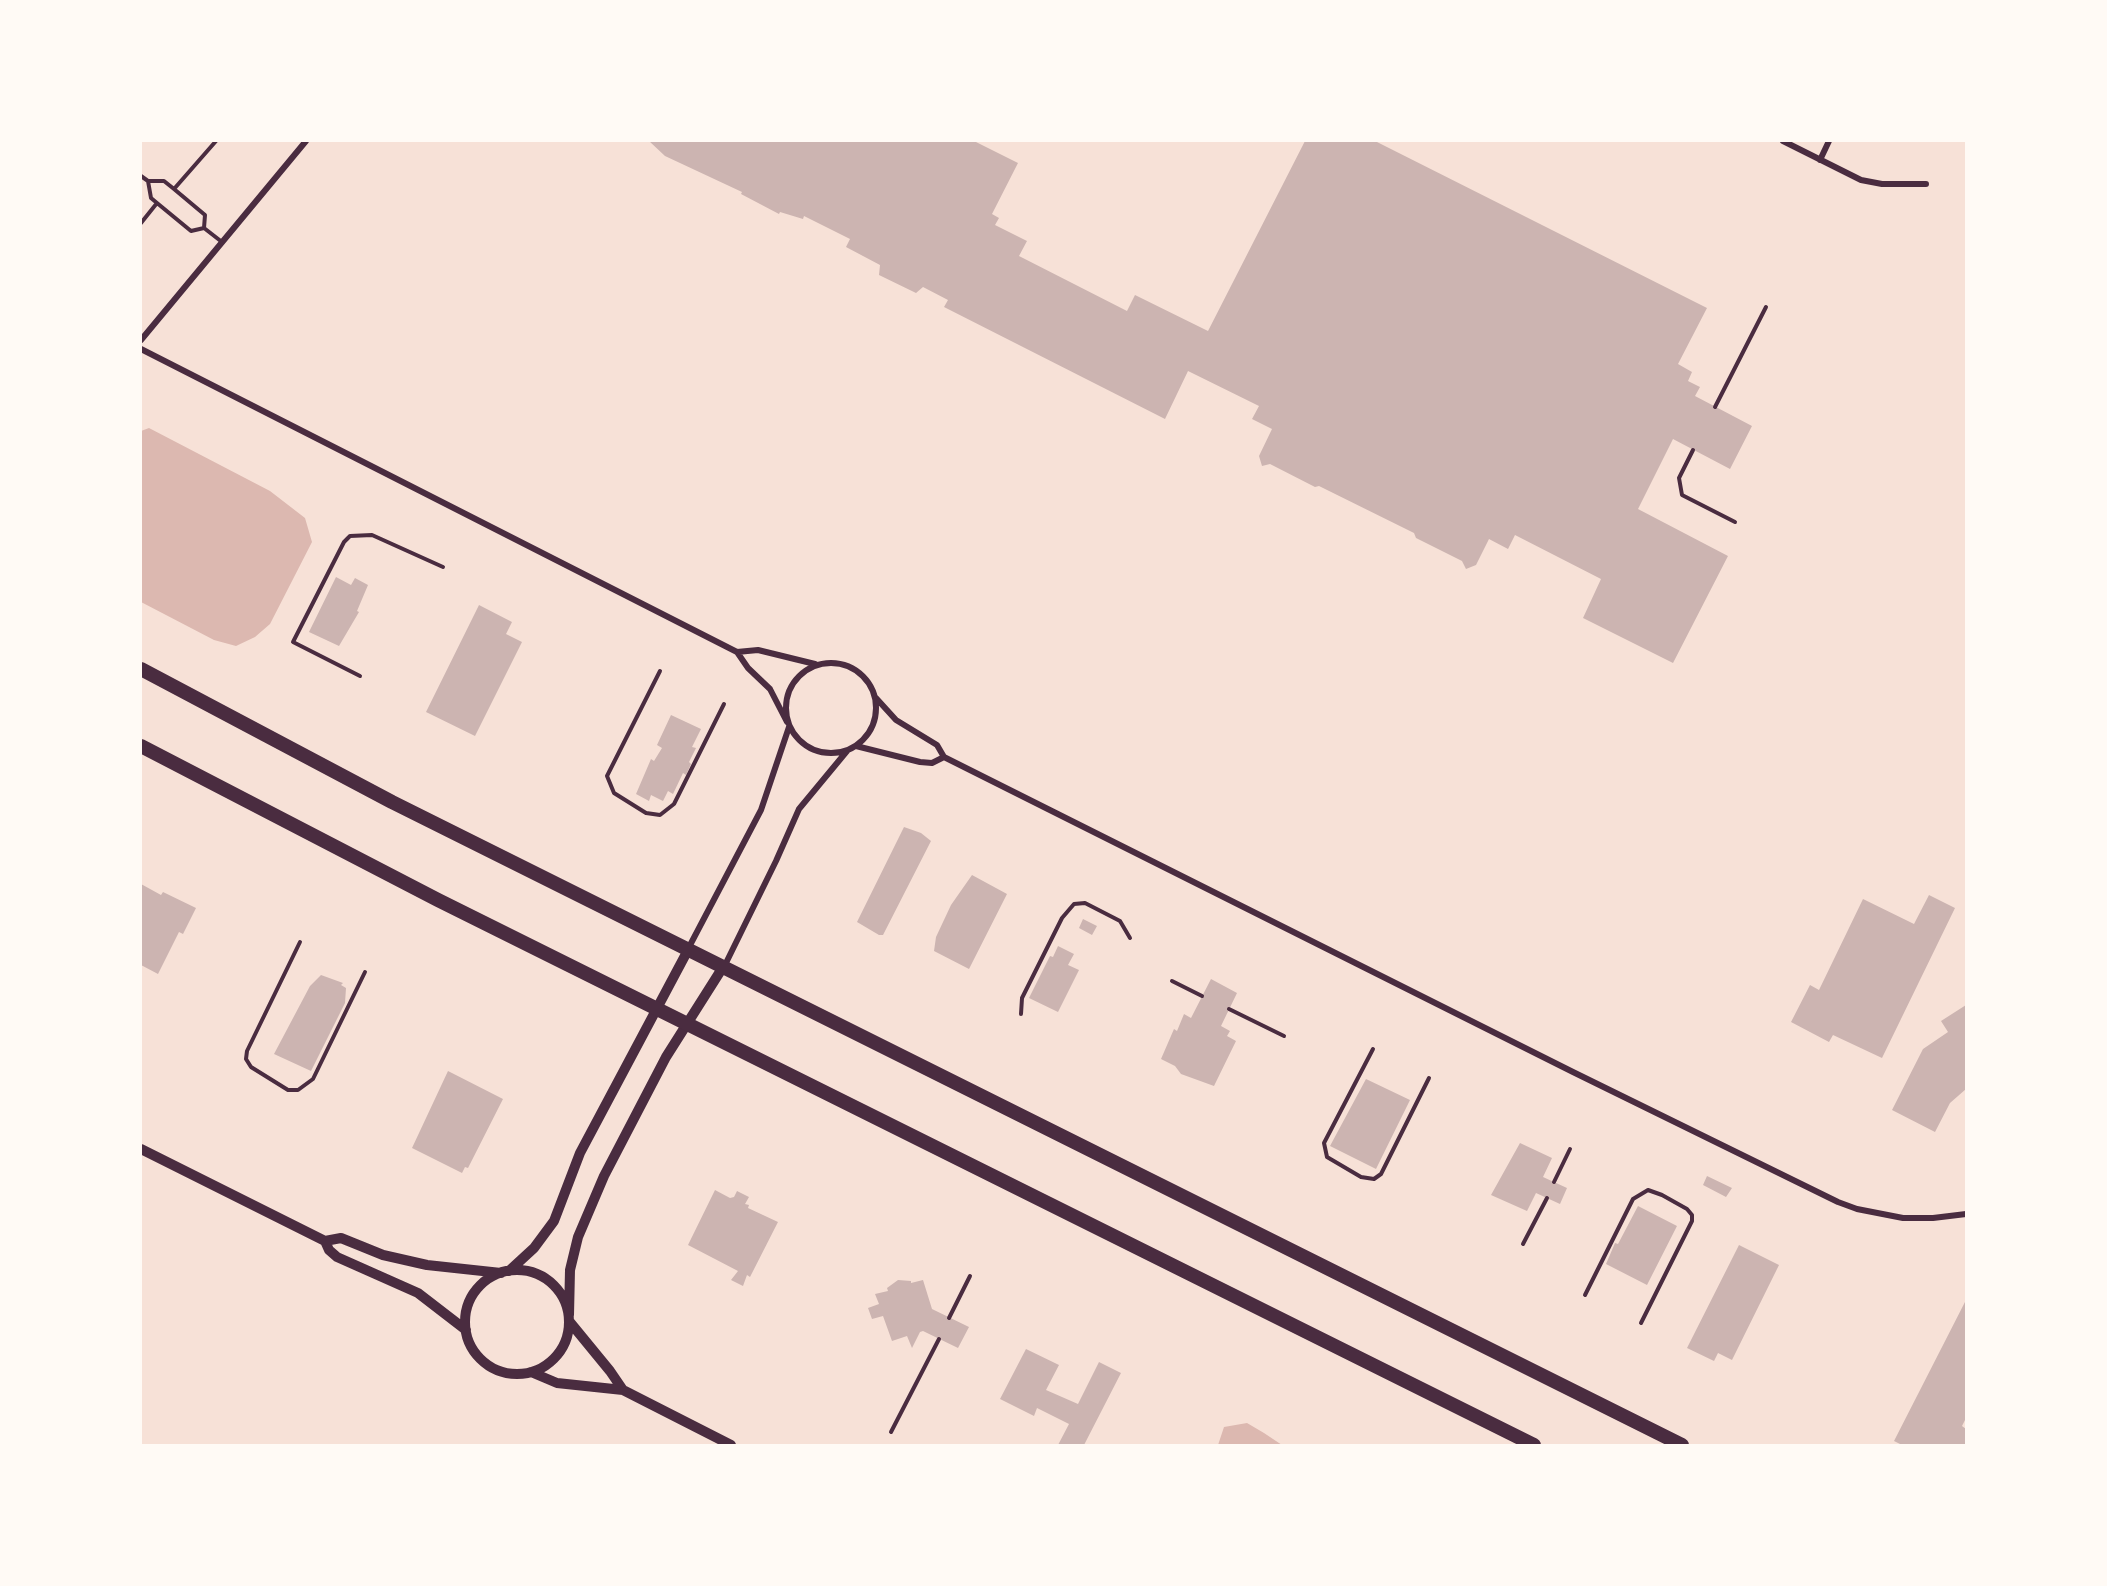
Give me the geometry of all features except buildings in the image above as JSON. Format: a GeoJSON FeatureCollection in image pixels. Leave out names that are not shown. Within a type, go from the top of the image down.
{"type":"FeatureCollection","features":[{"type":"Feature","properties":{"kind":"highway"},"geometry":{"type":"LineString","coordinates":[[141,669],[392,802],[1682,1445]]}},
{"type":"Feature","properties":{"kind":"highway"},"geometry":{"type":"LineString","coordinates":[[141,746],[253,806],[657,1009],[1534,1445]]}},
{"type":"Feature","properties":{"kind":"street"},"geometry":{"type":"LineString","coordinates":[[141,340],[306,141]]}},
{"type":"Feature","properties":{"kind":"street"},"geometry":{"type":"LineString","coordinates":[[1783,141],[1861,180],[1882,184],[1926,184]]}},
{"type":"Feature","properties":{"kind":"street"},"geometry":{"type":"LineString","coordinates":[[1820,160],[1829,141]]}},
{"type":"Feature","properties":{"kind":"street"},"geometry":{"type":"LineString","coordinates":[[141,349],[737,652],[748,669],[770,689],[797,738],[820,752],[847,751]]}},
{"type":"Feature","properties":{"kind":"street"},"geometry":{"type":"LineString","coordinates":[[737,652],[758,650],[799,662],[816,664],[834,662],[848,665],[861,673],[876,698],[896,720],[937,745],[944,757],[1838,1202],[1857,1209],[1903,1218],[1933,1218],[1966,1214]]}},
{"type":"Feature","properties":{"kind":"street"},"geometry":{"type":"LineString","coordinates":[[816,664],[794,681],[786,701],[788,724],[761,810],[580,1153],[554,1221],[534,1248],[505,1272],[487,1280],[476,1291],[468,1305],[466,1330],[475,1353],[488,1365],[504,1373],[531,1372],[546,1365],[559,1353],[567,1338],[570,1270],[578,1237],[589,1209],[655,1077],[723,967],[776,861],[799,809],[847,751],[865,739],[875,720],[876,698]]}},
{"type":"Feature","properties":{"kind":"street"},"geometry":{"type":"LineString","coordinates":[[856,746],[920,762],[932,763],[944,757]]}},
{"type":"Feature","properties":{"kind":"street"},"geometry":{"type":"LineString","coordinates":[[141,1149],[325,1240],[341,1238],[383,1255],[427,1266],[531,1272],[544,1278],[556,1288],[564,1300],[569,1318],[623,1390]]}},
{"type":"Feature","properties":{"kind":"street"},"geometry":{"type":"LineString","coordinates":[[325,1240],[329,1250],[337,1257],[418,1293],[466,1330]]}},
{"type":"Feature","properties":{"kind":"street"},"geometry":{"type":"LineString","coordinates":[[531,1372],[557,1383],[623,1390],[731,1445]]}},
{"type":"Feature","properties":{"kind":"lane"},"geometry":{"type":"LineString","coordinates":[[174,189],[216,141]]}},
{"type":"Feature","properties":{"kind":"lane"},"geometry":{"type":"LineString","coordinates":[[141,176],[148,181],[164,181],[174,189],[205,215],[204,228]]}},
{"type":"Feature","properties":{"kind":"lane"},"geometry":{"type":"LineString","coordinates":[[148,181],[151,198],[191,231],[204,228]]}},
{"type":"Feature","properties":{"kind":"lane"},"geometry":{"type":"LineString","coordinates":[[141,223],[157,203]]}},
{"type":"Feature","properties":{"kind":"lane"},"geometry":{"type":"LineString","coordinates":[[204,228],[222,242]]}},
{"type":"Feature","properties":{"kind":"lane"},"geometry":{"type":"LineString","coordinates":[[1715,407],[1766,307]]}},
{"type":"Feature","properties":{"kind":"lane"},"geometry":{"type":"LineString","coordinates":[[1693,450],[1679,478],[1682,495],[1735,522]]}},
{"type":"Feature","properties":{"kind":"lane"},"geometry":{"type":"LineString","coordinates":[[360,676],[293,642],[344,542],[350,536],[372,535],[443,567]]}},
{"type":"Feature","properties":{"kind":"lane"},"geometry":{"type":"LineString","coordinates":[[660,671],[607,776],[614,793],[646,813],[660,815],[674,804],[724,704]]}},
{"type":"Feature","properties":{"kind":"lane"},"geometry":{"type":"LineString","coordinates":[[1021,1014],[1022,998],[1062,918],[1074,904],[1085,903],[1120,921],[1130,938]]}},
{"type":"Feature","properties":{"kind":"lane"},"geometry":{"type":"LineString","coordinates":[[300,942],[247,1051],[246,1059],[251,1067],[288,1090],[298,1090],[313,1079],[365,972]]}},
{"type":"Feature","properties":{"kind":"lane"},"geometry":{"type":"LineString","coordinates":[[1172,981],[1202,996]]}},
{"type":"Feature","properties":{"kind":"lane"},"geometry":{"type":"LineString","coordinates":[[1229,1009],[1284,1036]]}},
{"type":"Feature","properties":{"kind":"lane"},"geometry":{"type":"LineString","coordinates":[[1373,1048],[1324,1143],[1327,1157],[1361,1177],[1374,1179],[1381,1174],[1429,1078]]}},
{"type":"Feature","properties":{"kind":"lane"},"geometry":{"type":"LineString","coordinates":[[1554,1182],[1570,1149]]}},
{"type":"Feature","properties":{"kind":"lane"},"geometry":{"type":"LineString","coordinates":[[1585,1295],[1633,1199],[1638,1193],[1648,1190],[1662,1195],[1687,1209],[1692,1215],[1692,1221],[1641,1323]]}},
{"type":"Feature","properties":{"kind":"lane"},"geometry":{"type":"LineString","coordinates":[[1523,1244],[1547,1198]]}},
{"type":"Feature","properties":{"kind":"lane"},"geometry":{"type":"LineString","coordinates":[[950,1318],[970,1276]]}},
{"type":"Feature","properties":{"kind":"lane"},"geometry":{"type":"LineString","coordinates":[[891,1432],[939,1339]]}},
{"type":"Feature","properties":{"kind":"shaded area"},"geometry":{"type":"Polygon","coordinates":[[[149,428],[270,491],[305,518],[312,542],[270,624],[255,637],[236,646],[214,640],[141,602],[141,431],[149,428]]]}},
{"type":"Feature","properties":{"kind":"shaded area"},"geometry":{"type":"Polygon","coordinates":[[[1247,1423],[1282,1445],[1218,1445],[1224,1427],[1247,1423]]]}}]}
